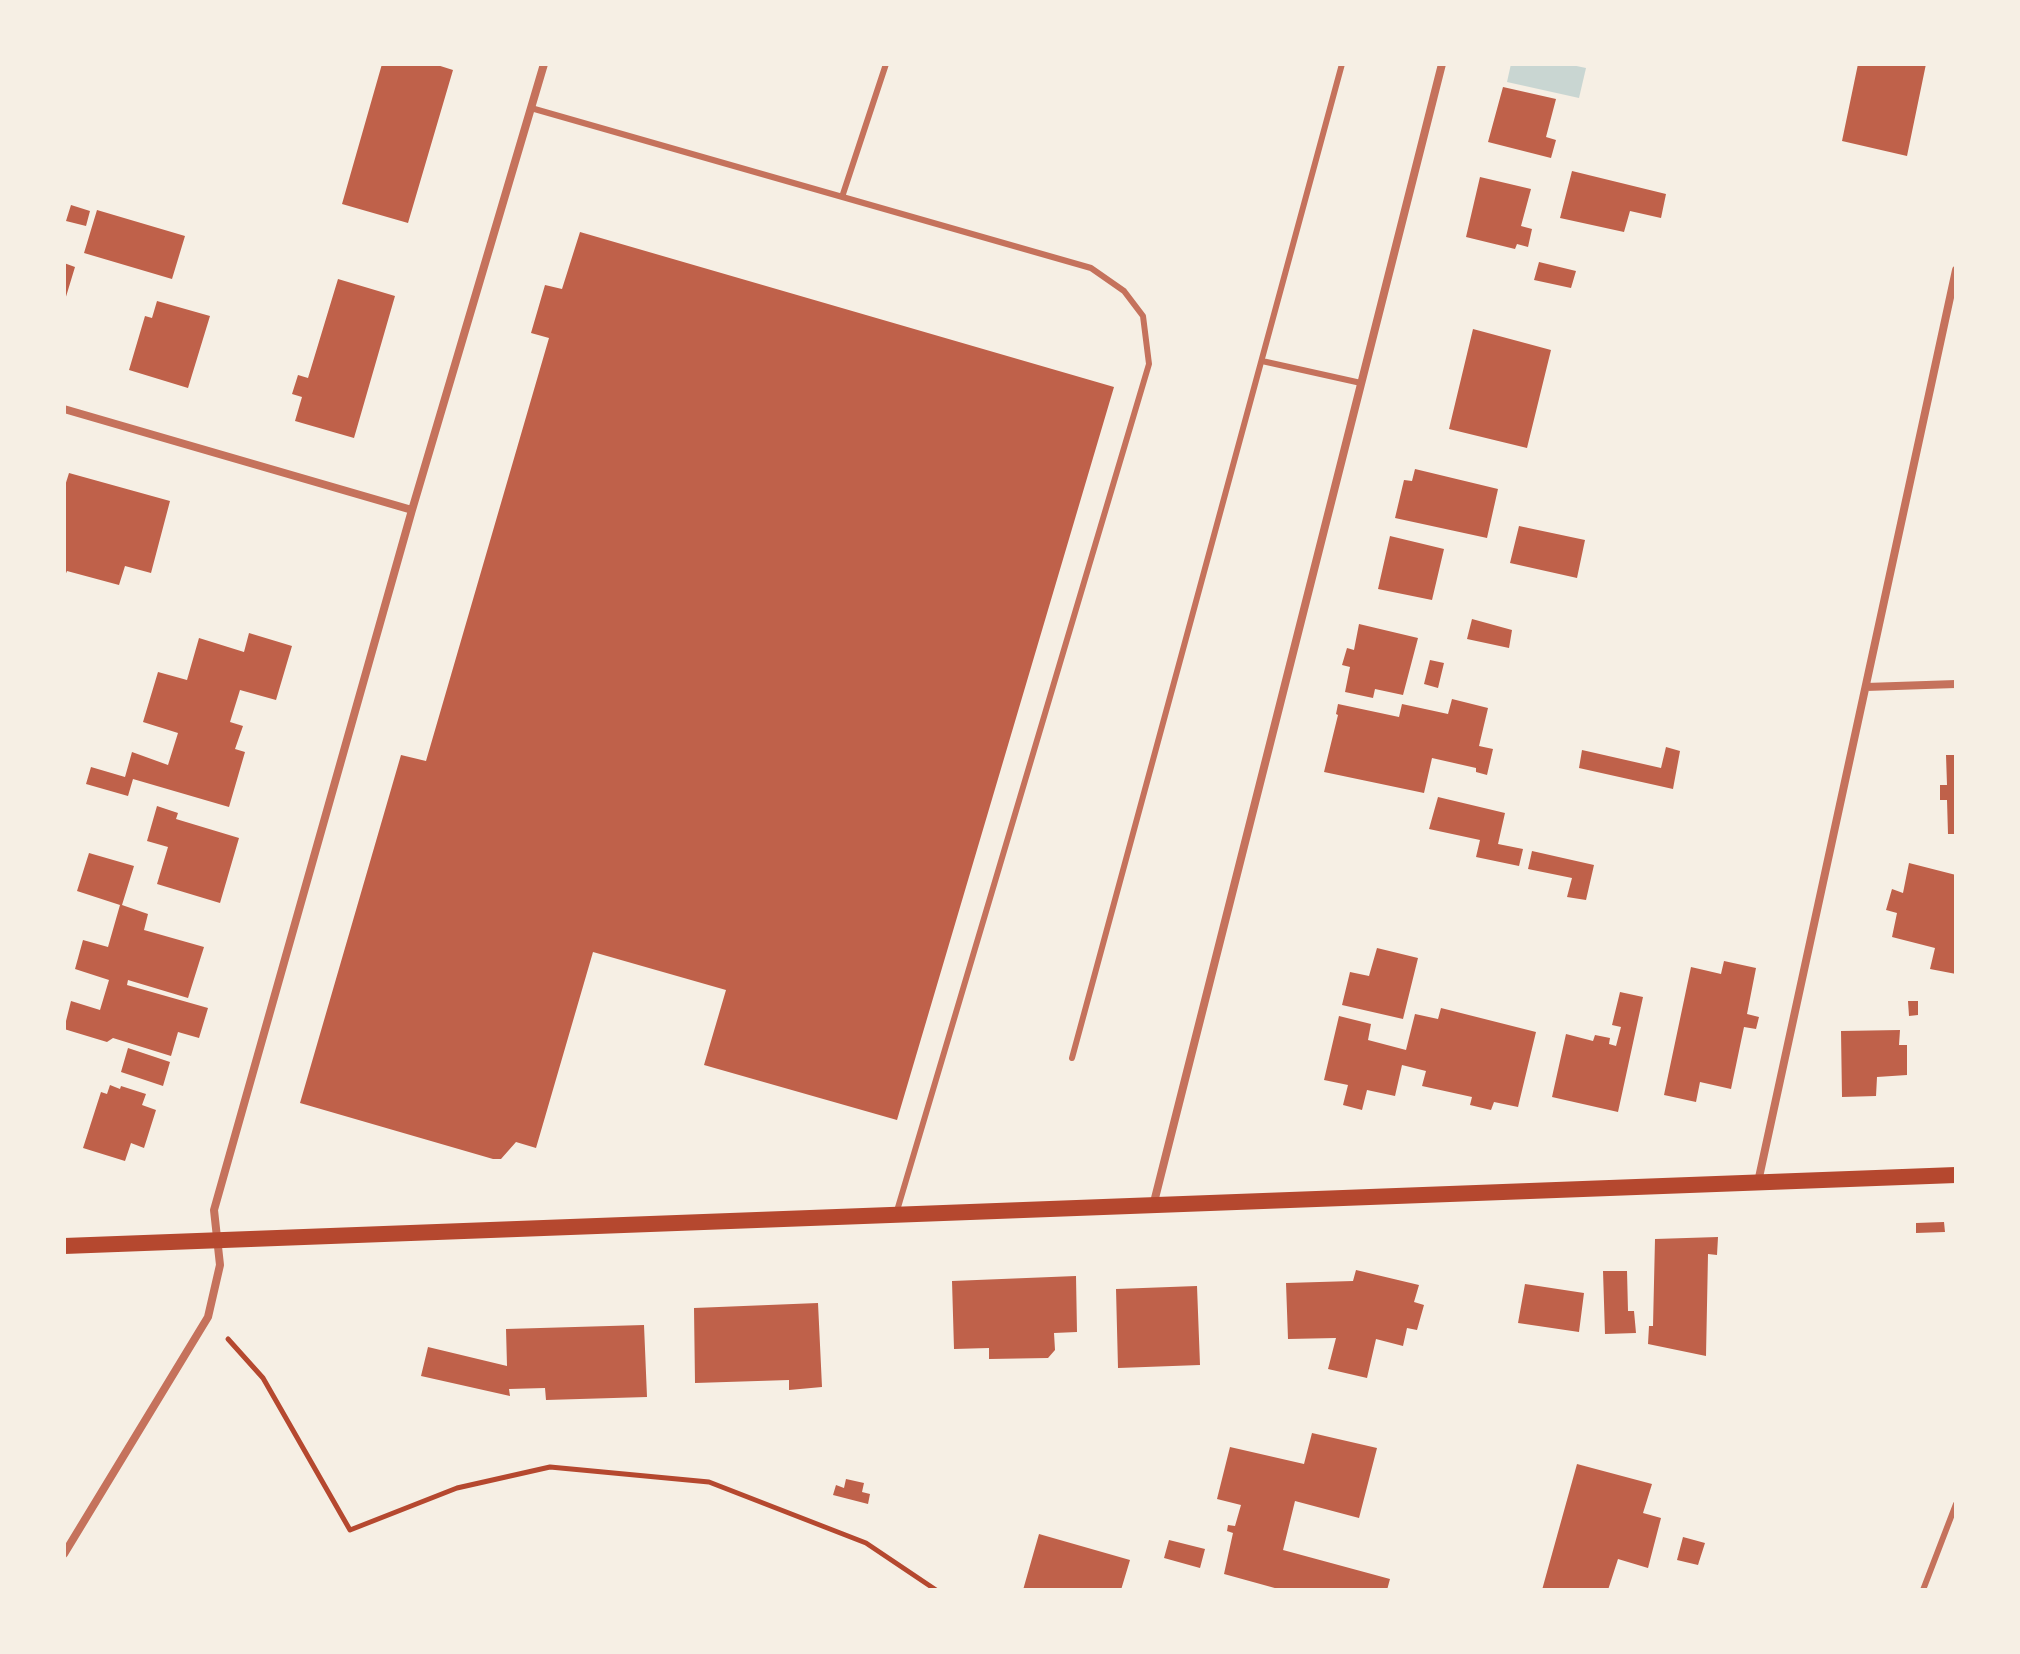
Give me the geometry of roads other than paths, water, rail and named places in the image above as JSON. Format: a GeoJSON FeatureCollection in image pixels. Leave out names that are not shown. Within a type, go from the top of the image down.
{"type":"FeatureCollection","features":[{"type":"Feature","properties":{"kind":"main road"},"geometry":{"type":"LineString","coordinates":[[64,1246],[1956,1175]]}},
{"type":"Feature","properties":{"kind":"street"},"geometry":{"type":"LineString","coordinates":[[64,1554],[208,1317],[220,1265],[214,1210],[412,510],[544,64]]}},
{"type":"Feature","properties":{"kind":"street"},"geometry":{"type":"LineString","coordinates":[[1153,1206],[1442,64]]}},
{"type":"Feature","properties":{"kind":"street"},"geometry":{"type":"LineString","coordinates":[[1758,1182],[1956,270]]}},
{"type":"Feature","properties":{"kind":"street"},"geometry":{"type":"LineString","coordinates":[[64,409],[412,510]]}},
{"type":"Feature","properties":{"kind":"street"},"geometry":{"type":"LineString","coordinates":[[1866,687],[1956,684]]}},
{"type":"Feature","properties":{"kind":"lane"},"geometry":{"type":"LineString","coordinates":[[842,197],[886,64]]}},
{"type":"Feature","properties":{"kind":"lane"},"geometry":{"type":"LineString","coordinates":[[1072,1058],[1342,64]]}},
{"type":"Feature","properties":{"kind":"lane"},"geometry":{"type":"LineString","coordinates":[[531,108],[1091,268],[1124,291],[1143,316],[1149,364],[896,1214]]}},
{"type":"Feature","properties":{"kind":"lane"},"geometry":{"type":"LineString","coordinates":[[1262,361],[1361,383]]}},
{"type":"Feature","properties":{"kind":"lane"},"geometry":{"type":"LineString","coordinates":[[1923,1590],[1956,1504]]}}]}
